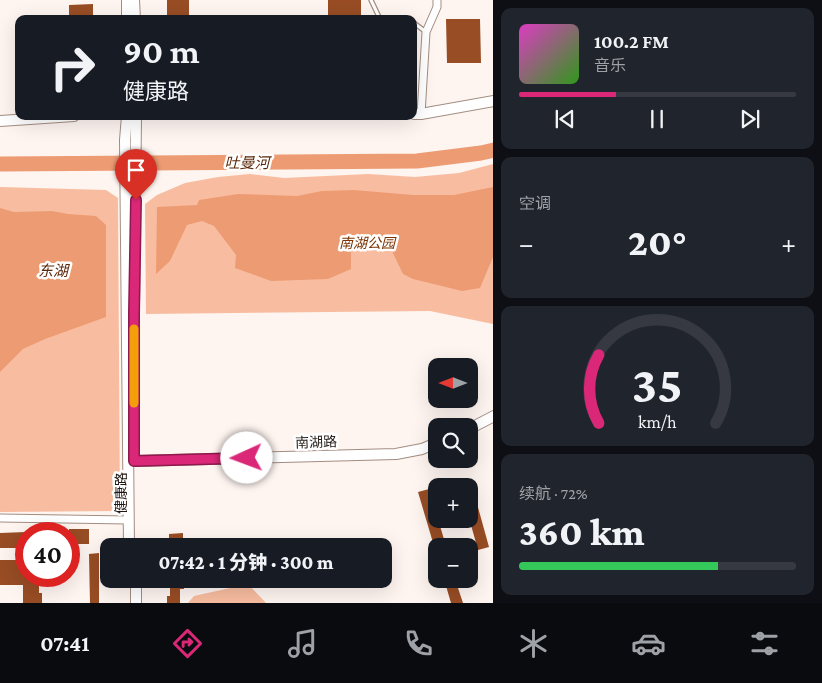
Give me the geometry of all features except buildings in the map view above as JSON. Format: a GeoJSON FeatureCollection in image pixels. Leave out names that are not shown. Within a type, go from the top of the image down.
{"type":"FeatureCollection","features":[{"type":"Feature","properties":{"kind":"main road"},"geometry":{"type":"LineString","coordinates":[[127,0],[127,15]]}},
{"type":"Feature","properties":{"kind":"main road"},"geometry":{"type":"LineString","coordinates":[[134,0],[135,15]]}},
{"type":"Feature","properties":{"kind":"main road"},"geometry":{"type":"LineString","coordinates":[[418,114],[493,101]]}},
{"type":"Feature","properties":{"kind":"main road"},"geometry":{"type":"LineString","coordinates":[[0,121],[15,120]]}},
{"type":"Feature","properties":{"kind":"main road"},"geometry":{"type":"LineString","coordinates":[[128,120],[130,139],[131,200]]}},
{"type":"Feature","properties":{"kind":"main road"},"geometry":{"type":"LineString","coordinates":[[130,139],[135,120]]}},
{"type":"Feature","properties":{"kind":"main road","name":"健康路"},"geometry":{"type":"LineString","coordinates":[[131,200],[134,313],[135,538]]}},
{"type":"Feature","properties":{"kind":"main road","name":"健康路"},"geometry":{"type":"LineString","coordinates":[[129,538],[131,200]]}},
{"type":"Feature","properties":{"kind":"main road"},"geometry":{"type":"LineString","coordinates":[[478,424],[493,416]]}},
{"type":"Feature","properties":{"kind":"main road","name":"南湖路"},"geometry":{"type":"LineString","coordinates":[[134,461],[396,454],[428,446]]}},
{"type":"Feature","properties":{"kind":"main road"},"geometry":{"type":"LineString","coordinates":[[129,588],[129,603]]}},
{"type":"Feature","properties":{"kind":"main road"},"geometry":{"type":"LineString","coordinates":[[136,588],[136,603]]}},
{"type":"Feature","properties":{"kind":"street"},"geometry":{"type":"LineString","coordinates":[[418,114],[426,32],[437,7],[437,0]]}},
{"type":"Feature","properties":{"kind":"street"},"geometry":{"type":"LineString","coordinates":[[0,518],[128,520]]}},
{"type":"Feature","properties":{"kind":"lane"},"geometry":{"type":"LineString","coordinates":[[371,0],[378,15]]}},
{"type":"Feature","properties":{"kind":"lane"},"geometry":{"type":"LineString","coordinates":[[417,25],[426,32]]}},
{"type":"Feature","properties":{"kind":"green space","name":"南湖公园"},"geometry":{"type":"Polygon","coordinates":[[[493,164],[493,324],[430,311],[146,314],[145,204],[157,195],[185,183],[250,174],[284,178],[368,174],[415,177],[459,173],[493,164]]]}},
{"type":"Feature","properties":{"kind":"green space"},"geometry":{"type":"Polygon","coordinates":[[[0,187],[106,190],[118,198],[120,511],[0,512],[0,187]]]}},
{"type":"Feature","properties":{"kind":"green space"},"geometry":{"type":"Polygon","coordinates":[[[230,588],[252,588],[266,603],[188,603],[194,596],[230,588]]]}},
{"type":"Feature","properties":{"kind":"water"},"geometry":{"type":"Polygon","coordinates":[[[493,187],[493,257],[480,288],[462,291],[413,279],[403,274],[391,249],[376,239],[364,239],[354,244],[351,252],[351,269],[328,279],[271,281],[235,268],[236,255],[214,226],[202,221],[187,225],[170,261],[156,274],[157,207],[197,205],[199,200],[238,194],[297,196],[322,191],[354,190],[413,195],[454,195],[493,187]]]}},
{"type":"Feature","properties":{"kind":"water","name":"东湖"},"geometry":{"type":"Polygon","coordinates":[[[0,208],[14,212],[52,211],[96,216],[106,225],[106,317],[23,349],[0,372],[0,208]]]}},
{"type":"Feature","properties":{"kind":"waterway","name":"吐曼河"},"geometry":{"type":"LineString","coordinates":[[0,164],[417,161],[493,150]]}},
{"type":"Feature","properties":{"kind":"slow traffic"},"geometry":{"type":"LineString","coordinates":[[134,329],[134,403]]}},
{"type":"Feature","properties":{"kind":"route"},"geometry":{"type":"LineString","coordinates":[[136,200],[134,461],[247,458]]}}]}
